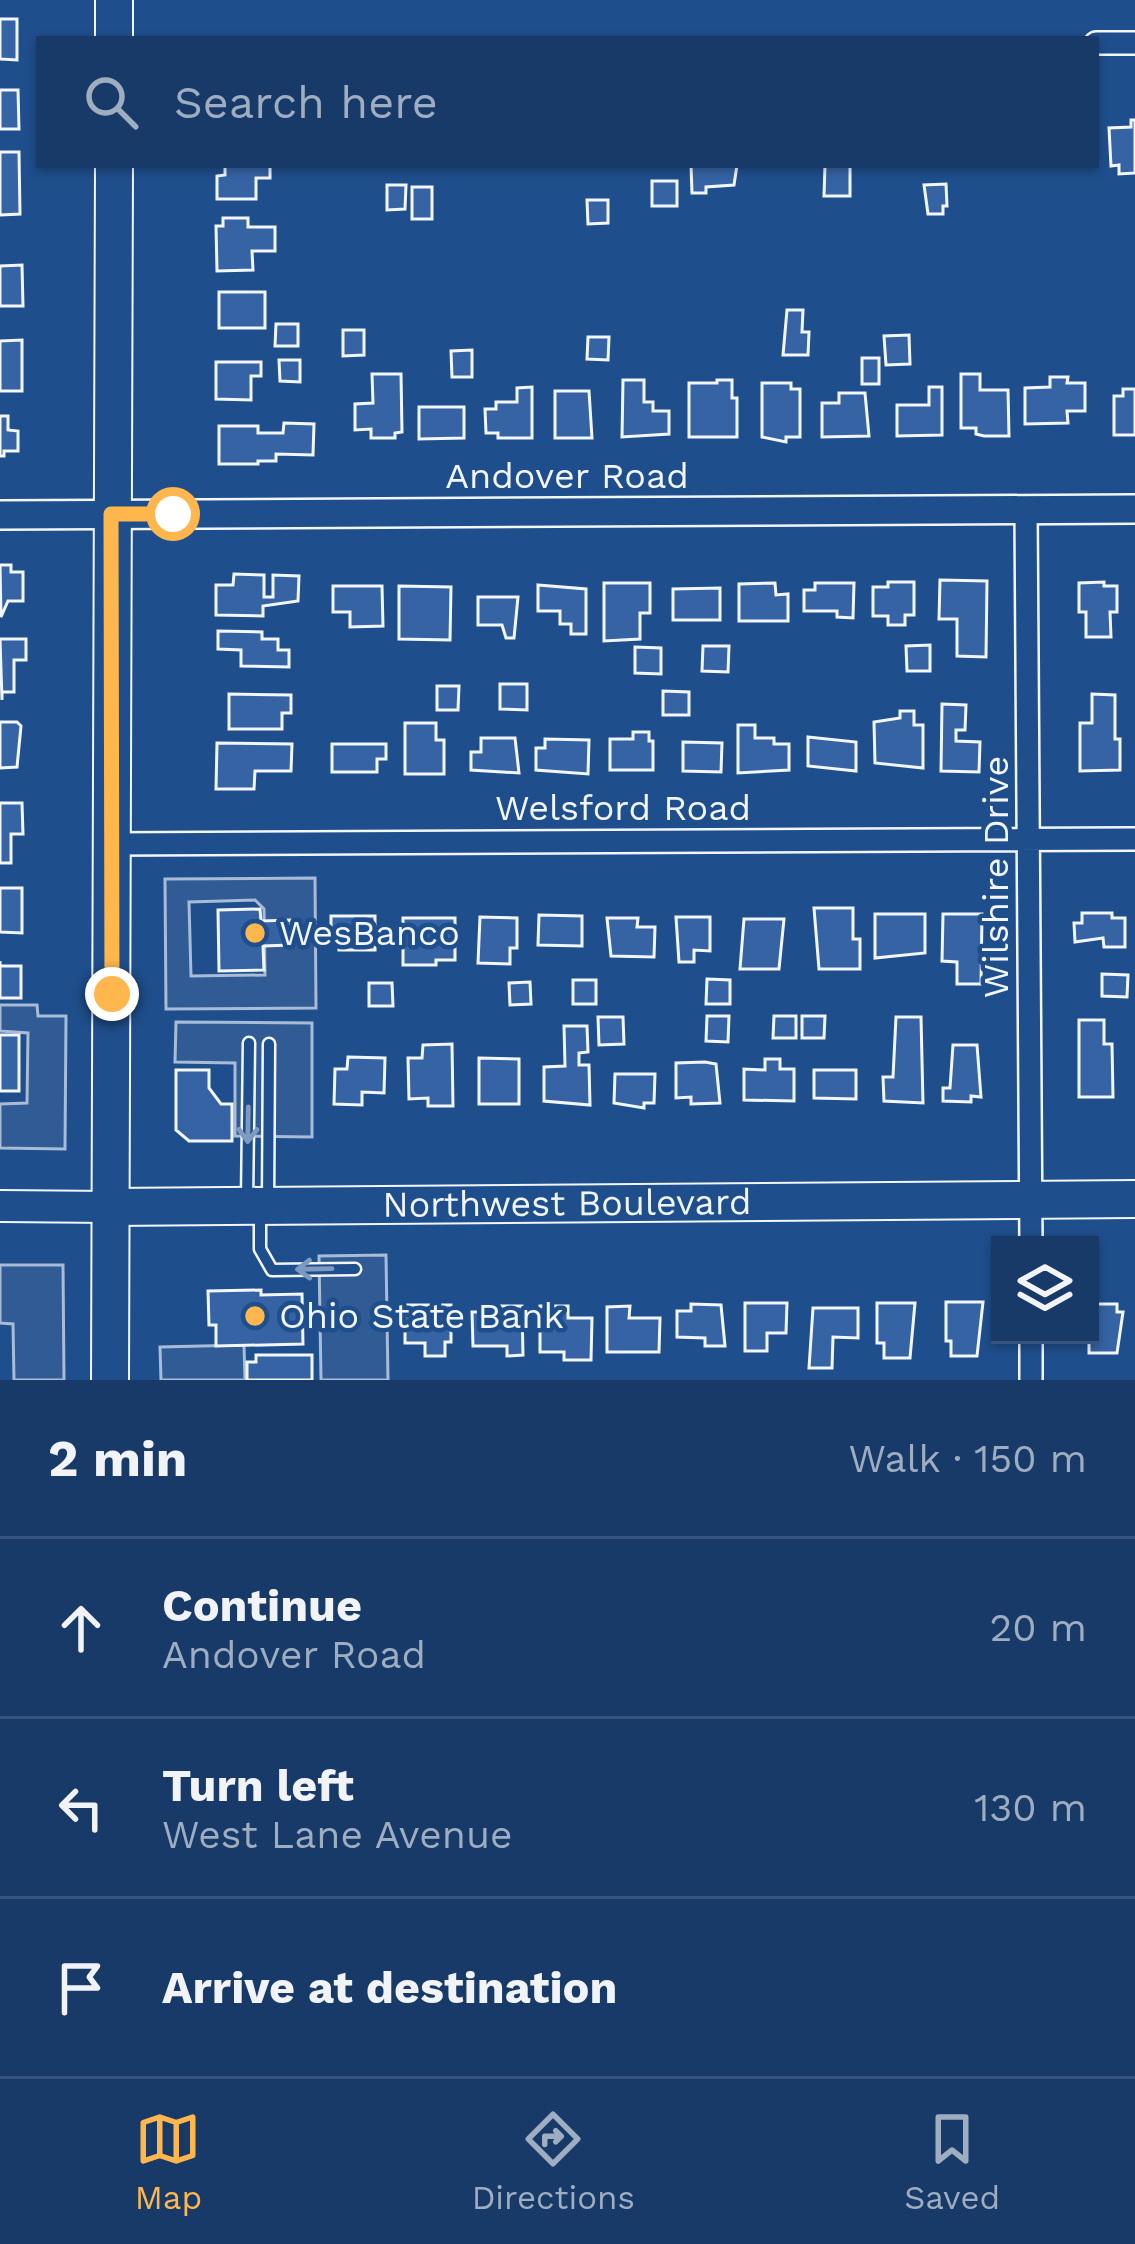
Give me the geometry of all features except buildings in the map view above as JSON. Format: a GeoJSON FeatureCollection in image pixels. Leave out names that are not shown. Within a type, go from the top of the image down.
{"type":"FeatureCollection","features":[{"type":"Feature","properties":{"kind":"main road"},"geometry":{"type":"LineString","coordinates":[[114,0],[114,36]]}},
{"type":"Feature","properties":{"kind":"main road"},"geometry":{"type":"LineString","coordinates":[[110,1380],[114,168]]}},
{"type":"Feature","properties":{"kind":"main road","name":"Northwest Boulevard"},"geometry":{"type":"LineString","coordinates":[[0,1206],[1135,1199]]}},
{"type":"Feature","properties":{"kind":"street"},"geometry":{"type":"LineString","coordinates":[[1099,43],[1135,43]]}},
{"type":"Feature","properties":{"kind":"street","name":"Wilshire Drive"},"geometry":{"type":"LineString","coordinates":[[1026,509],[1030,1236]]}},
{"type":"Feature","properties":{"kind":"street","name":"Andover Road"},"geometry":{"type":"LineString","coordinates":[[0,515],[1135,509]]}},
{"type":"Feature","properties":{"kind":"street","name":"Welsford Road"},"geometry":{"type":"LineString","coordinates":[[112,844],[1135,839]]}},
{"type":"Feature","properties":{"kind":"street"},"geometry":{"type":"LineString","coordinates":[[1031,1344],[1031,1380]]}},
{"type":"Feature","properties":{"kind":"lane"},"geometry":{"type":"LineString","coordinates":[[249,1043],[260,1249],[272,1270],[355,1269]]}},
{"type":"Feature","properties":{"kind":"lane"},"geometry":{"type":"LineString","coordinates":[[258,1206],[269,1044]]}},
{"type":"Feature","properties":{"kind":"shaded area"},"geometry":{"type":"Polygon","coordinates":[[[315,878],[316,1008],[166,1009],[165,879],[315,878]],[[255,900],[189,902],[191,976],[265,975],[264,909],[255,900]]]}},
{"type":"Feature","properties":{"kind":"shaded area"},"geometry":{"type":"Polygon","coordinates":[[[0,1005],[37,1005],[38,1016],[66,1016],[65,1149],[0,1148],[0,1104],[27,1103],[28,1033],[0,1031],[0,1005]]]}},
{"type":"Feature","properties":{"kind":"shaded area"},"geometry":{"type":"Polygon","coordinates":[[[176,1022],[312,1023],[312,1137],[235,1136],[235,1063],[175,1062],[176,1022]]]}},
{"type":"Feature","properties":{"kind":"shaded area"},"geometry":{"type":"Polygon","coordinates":[[[386,1255],[388,1380],[321,1380],[319,1256],[386,1255]]]}},
{"type":"Feature","properties":{"kind":"shaded area"},"geometry":{"type":"Polygon","coordinates":[[[0,1265],[63,1265],[64,1380],[14,1380],[13,1324],[0,1323],[0,1265]]]}},
{"type":"Feature","properties":{"kind":"shaded area"},"geometry":{"type":"Polygon","coordinates":[[[244,1345],[245,1380],[161,1380],[160,1347],[244,1345]]]}},
{"type":"Feature","properties":{"kind":"place","name":"WesBanco"},"geometry":{"type":"Point","coordinates":[255,933]}},
{"type":"Feature","properties":{"kind":"place","name":"Ohio State Bank"},"geometry":{"type":"Point","coordinates":[255,1316]}},
{"type":"Feature","properties":{"kind":"route"},"geometry":{"type":"LineString","coordinates":[[112,994],[111,514],[173,514]]}}]}
